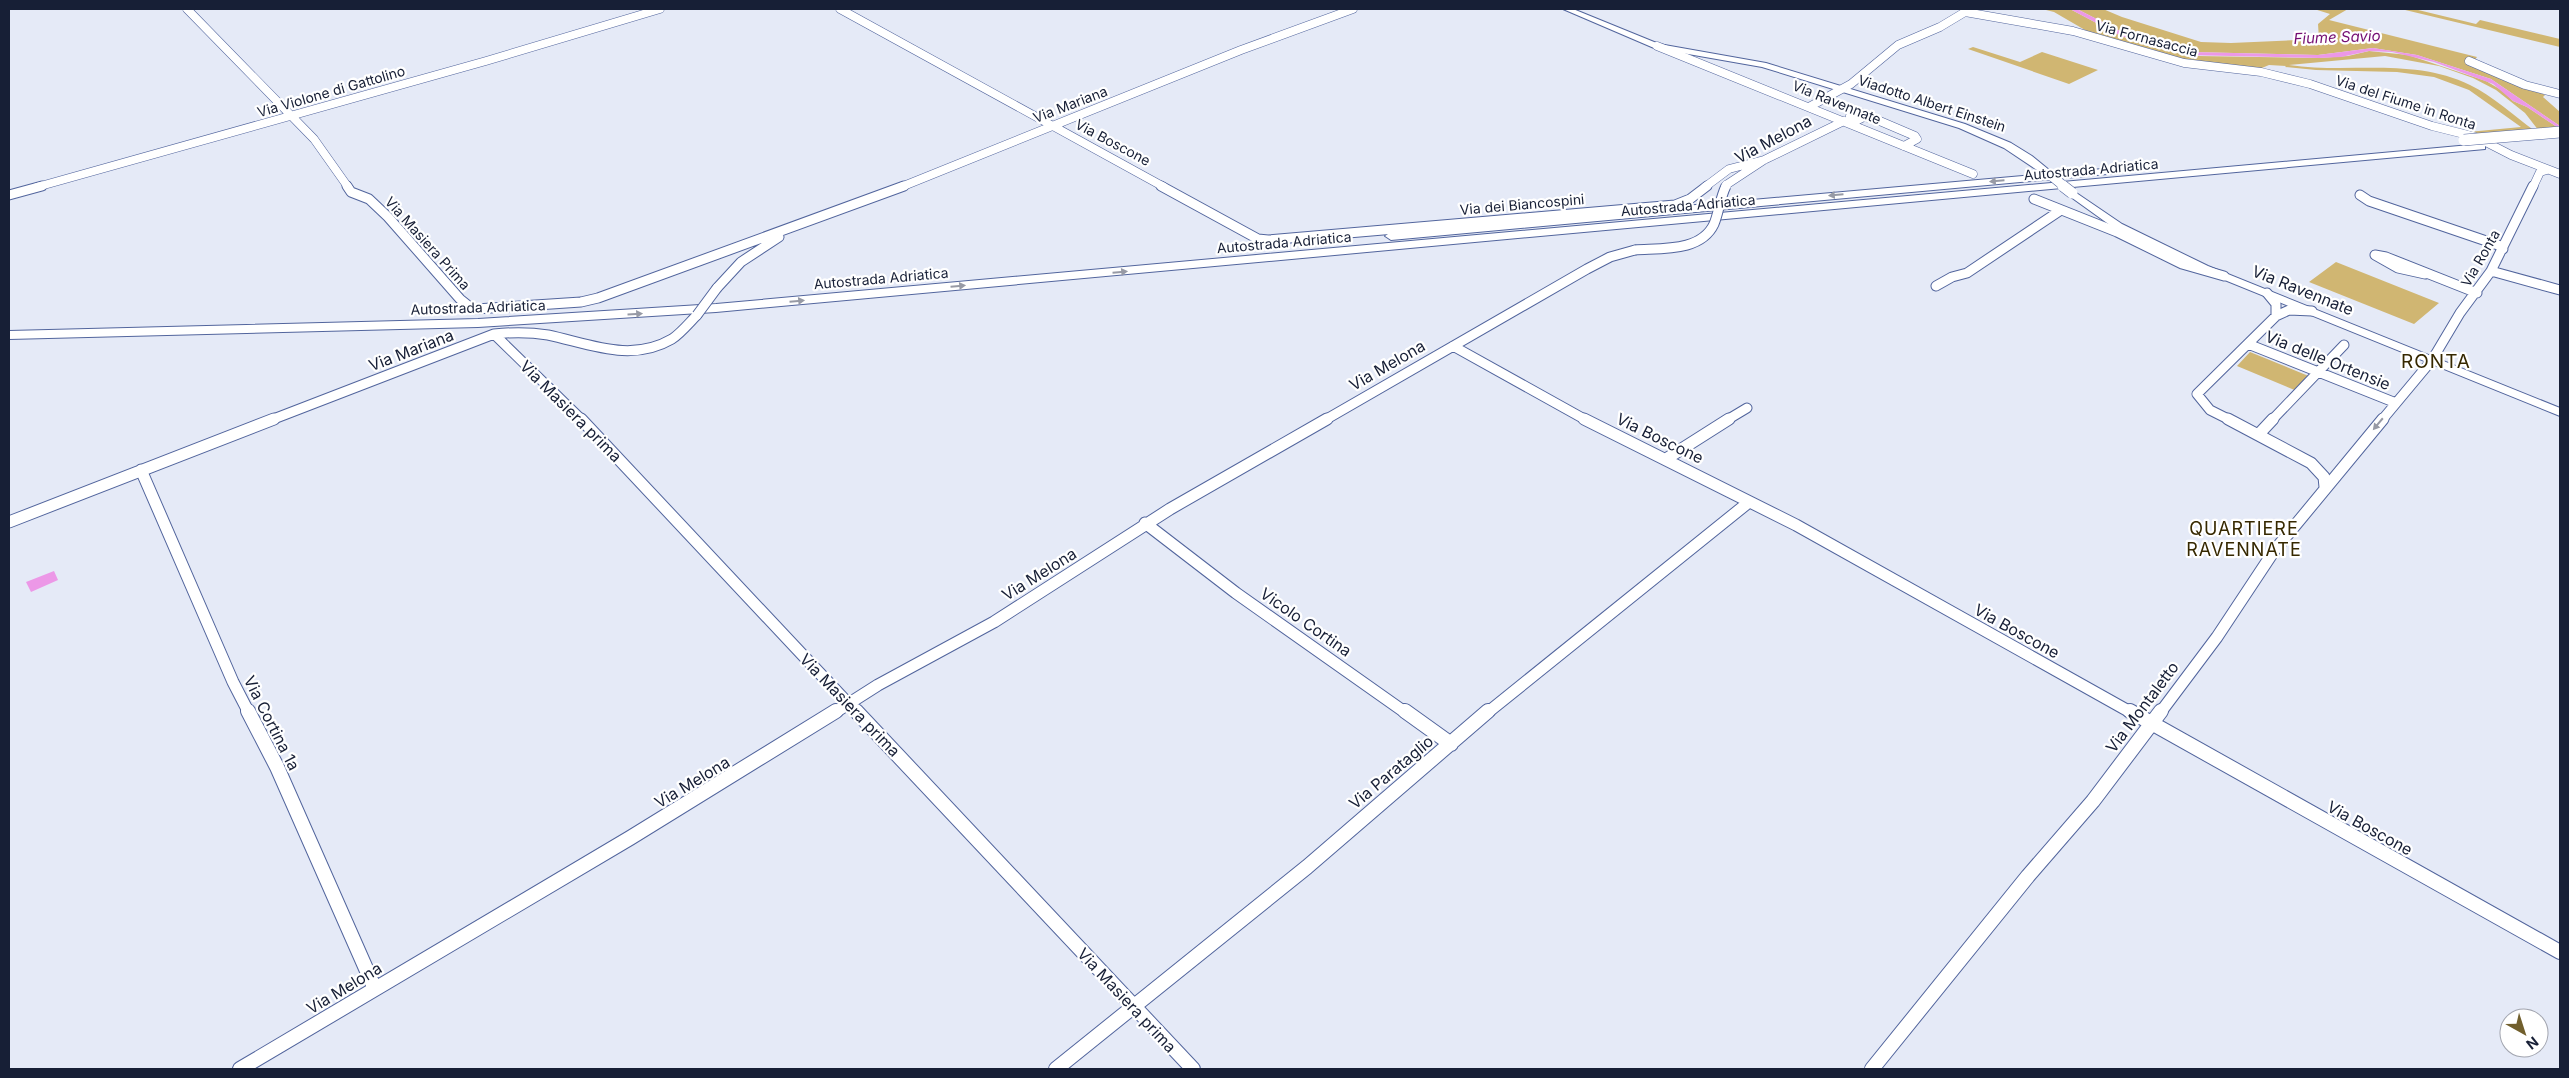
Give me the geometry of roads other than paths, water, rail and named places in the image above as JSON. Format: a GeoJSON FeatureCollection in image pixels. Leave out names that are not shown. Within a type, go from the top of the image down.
{"type":"FeatureCollection","features":[{"type":"Feature","properties":{"kind":"highway","name":"Autostrada Adriatica"},"geometry":{"type":"LineString","coordinates":[[9,325],[371,318],[579,308],[2560,132]]}},
{"type":"Feature","properties":{"kind":"highway","name":"Autostrada Adriatica"},"geometry":{"type":"LineString","coordinates":[[9,335],[478,323],[686,310],[2560,140]]}},
{"type":"Feature","properties":{"kind":"main road","name":"Via Ravennate"},"geometry":{"type":"LineString","coordinates":[[1566,9],[1657,46],[1688,55]]}},
{"type":"Feature","properties":{"kind":"main road","name":"Viadotto Albert Einstein"},"geometry":{"type":"LineString","coordinates":[[1688,55],[1764,65],[1993,137],[2016,148],[2072,193],[2118,226],[2224,276]]}},
{"type":"Feature","properties":{"kind":"main road","name":"Via Ravennate"},"geometry":{"type":"LineString","coordinates":[[2224,276],[2267,293],[2291,306],[2312,311],[2560,412]]}},
{"type":"Feature","properties":{"kind":"street","name":"Via Masiera Prima"},"geometry":{"type":"LineString","coordinates":[[187,9],[291,115],[332,162],[352,192],[369,199],[388,217],[460,299],[470,307],[476,309],[581,302]]}},
{"type":"Feature","properties":{"kind":"street","name":"Via Violone di Gattolino"},"geometry":{"type":"LineString","coordinates":[[9,195],[660,9]]}},
{"type":"Feature","properties":{"kind":"street","name":"Via Boscone"},"geometry":{"type":"LineString","coordinates":[[840,9],[1051,126],[1148,177],[1248,235],[1268,240]]}},
{"type":"Feature","properties":{"kind":"street","name":"Via Mariana"},"geometry":{"type":"LineString","coordinates":[[581,302],[917,181],[1241,50],[1353,9]]}},
{"type":"Feature","properties":{"kind":"street","name":"Via Fornasaccia"},"geometry":{"type":"LineString","coordinates":[[1809,107],[1843,89],[1898,45],[1940,27],[1965,12],[2073,31],[2184,62],[2239,69]]}},
{"type":"Feature","properties":{"kind":"street","name":"Via Ravennate"},"geometry":{"type":"LineString","coordinates":[[1688,55],[1973,174]]}},
{"type":"Feature","properties":{"kind":"street"},"geometry":{"type":"LineString","coordinates":[[2469,61],[2526,86],[2560,94]]}},
{"type":"Feature","properties":{"kind":"street","name":"Via del Fiume in Ronta"},"geometry":{"type":"LineString","coordinates":[[2239,69],[2310,84],[2432,126],[2476,137],[2497,149],[2560,174]]}},
{"type":"Feature","properties":{"kind":"street"},"geometry":{"type":"LineString","coordinates":[[1875,119],[1916,136],[1917,139],[1904,146]]}},
{"type":"Feature","properties":{"kind":"street","name":"Via Melona"},"geometry":{"type":"LineString","coordinates":[[240,1069],[685,806],[848,705],[992,623],[1145,523],[1602,261],[1635,250],[1676,246],[1693,242],[1703,237],[1712,228],[1726,186],[1764,160],[1844,121]]}},
{"type":"Feature","properties":{"kind":"street","name":"Via dei Biancospini"},"geometry":{"type":"LineString","coordinates":[[1268,240],[1675,205],[1691,200],[1720,174],[1749,161],[1764,160]]}},
{"type":"Feature","properties":{"kind":"street","name":"Via Ronta"},"geometry":{"type":"LineString","coordinates":[[2432,360],[2460,313],[2491,272],[2540,172],[2547,170]]}},
{"type":"Feature","properties":{"kind":"street"},"geometry":{"type":"LineString","coordinates":[[2360,195],[2368,201],[2498,245],[2502,249]]}},
{"type":"Feature","properties":{"kind":"street","name":"Via Ravennate"},"geometry":{"type":"LineString","coordinates":[[2034,199],[2117,232],[2150,250],[2199,270],[2224,276]]}},
{"type":"Feature","properties":{"kind":"street"},"geometry":{"type":"LineString","coordinates":[[1936,286],[1952,277],[1967,273],[2061,210]]}},
{"type":"Feature","properties":{"kind":"street","name":"Via Mariana"},"geometry":{"type":"LineString","coordinates":[[9,522],[494,334],[521,330],[592,349],[618,353],[657,346],[676,337],[741,262],[797,225]]}},
{"type":"Feature","properties":{"kind":"street"},"geometry":{"type":"LineString","coordinates":[[2491,272],[2560,290]]}},
{"type":"Feature","properties":{"kind":"street"},"geometry":{"type":"LineString","coordinates":[[2425,274],[2477,293]]}},
{"type":"Feature","properties":{"kind":"street"},"geometry":{"type":"LineString","coordinates":[[2267,293],[2276,304],[2276,316]]}},
{"type":"Feature","properties":{"kind":"street"},"geometry":{"type":"LineString","coordinates":[[2276,304],[2291,306]]}},
{"type":"Feature","properties":{"kind":"street"},"geometry":{"type":"LineString","coordinates":[[2291,306],[2276,316],[2197,394],[2210,410],[2311,463],[2324,477],[2326,487]]}},
{"type":"Feature","properties":{"kind":"street"},"geometry":{"type":"LineString","coordinates":[[504,344],[506,338],[521,330]]}},
{"type":"Feature","properties":{"kind":"street","name":"Via Masiera prima"},"geometry":{"type":"LineString","coordinates":[[494,334],[577,415],[848,705],[883,738],[1193,1069]]}},
{"type":"Feature","properties":{"kind":"street","name":"Via delle Ortensie"},"geometry":{"type":"LineString","coordinates":[[2248,344],[2396,403]]}},
{"type":"Feature","properties":{"kind":"street"},"geometry":{"type":"LineString","coordinates":[[2258,435],[2344,345]]}},
{"type":"Feature","properties":{"kind":"street","name":"Via Boscone"},"geometry":{"type":"LineString","coordinates":[[1453,346],[1587,421],[1796,525],[2560,952]]}},
{"type":"Feature","properties":{"kind":"street","name":"Via Montaletto"},"geometry":{"type":"LineString","coordinates":[[1872,1069],[2028,876],[2093,801],[2217,637],[2274,552],[2432,360]]}},
{"type":"Feature","properties":{"kind":"street"},"geometry":{"type":"LineString","coordinates":[[1666,459],[1747,408]]}},
{"type":"Feature","properties":{"kind":"street","name":"Via Cortina 1a"},"geometry":{"type":"LineString","coordinates":[[141,470],[233,682],[277,767],[375,989]]}},
{"type":"Feature","properties":{"kind":"street","name":"Via Parataglio"},"geometry":{"type":"LineString","coordinates":[[1056,1069],[1307,867],[1507,696],[1749,502]]}},
{"type":"Feature","properties":{"kind":"street","name":"Vicolo Cortina"},"geometry":{"type":"LineString","coordinates":[[1145,523],[1236,593],[1451,744]]}},
{"type":"Feature","properties":{"kind":"district","name":"RONTA"},"geometry":{"type":"Point","coordinates":[2436,361]}},
{"type":"Feature","properties":{"kind":"district","name":"QUARTIERE RAVENNATE"},"geometry":{"type":"Point","coordinates":[2244,538]}},
{"type":"Feature","properties":{"kind":"water label","name":"Fiume Savio"},"geometry":{"type":"Point","coordinates":[2337,37]}}]}
